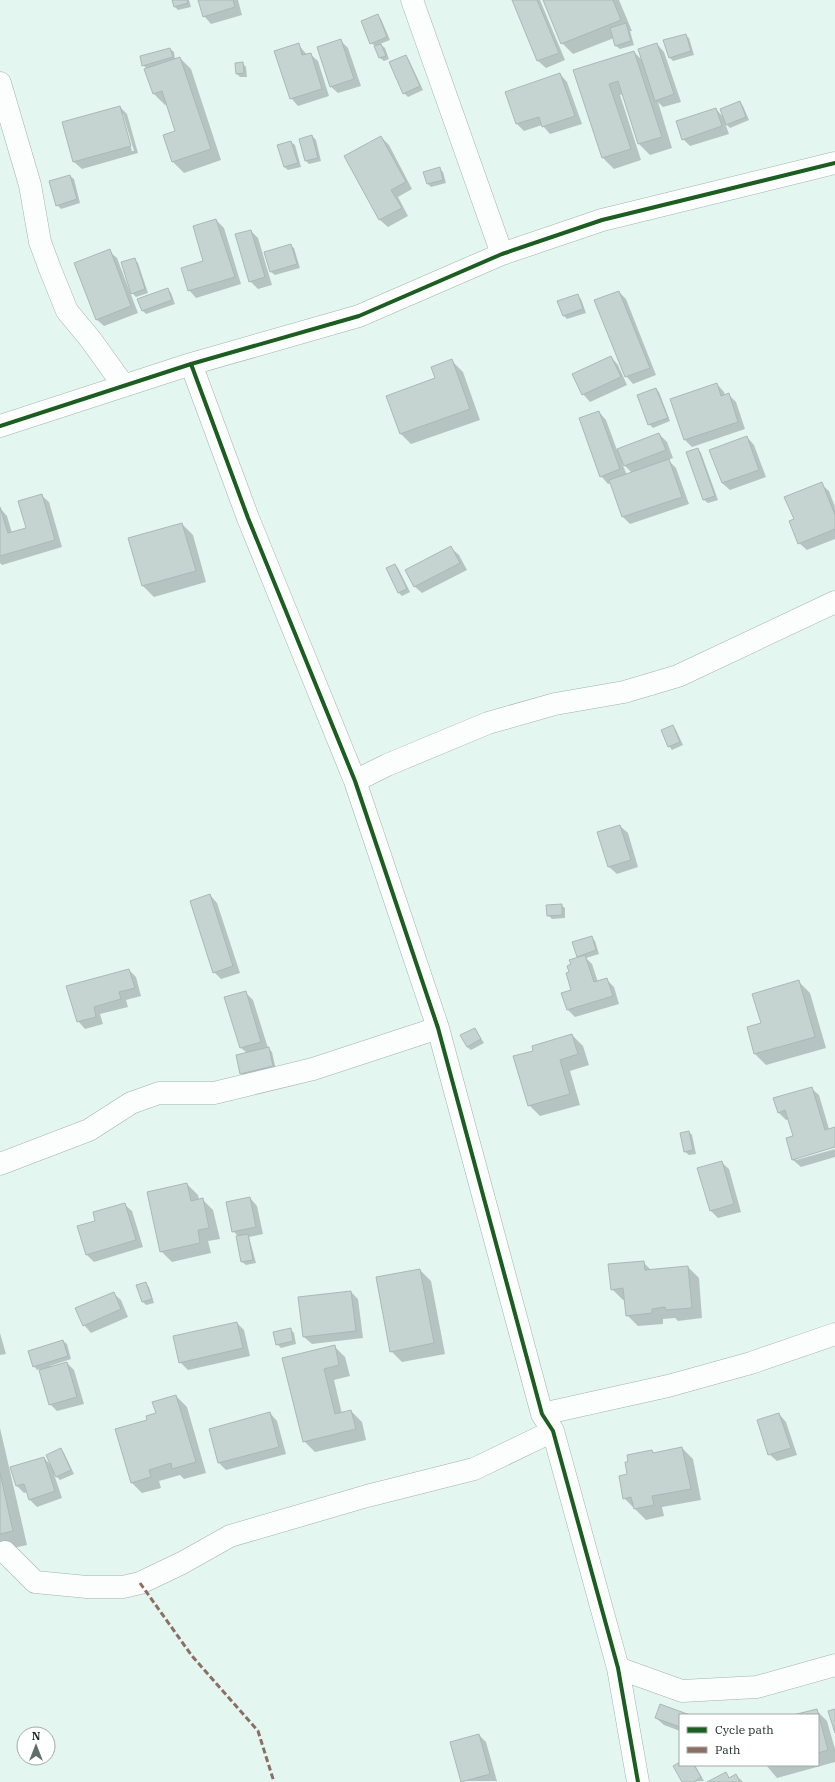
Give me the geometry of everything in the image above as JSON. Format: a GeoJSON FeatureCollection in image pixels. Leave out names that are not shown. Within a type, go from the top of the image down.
{"type":"FeatureCollection","features":[{"type":"Feature","properties":{"kind":"street"},"geometry":{"type":"LineString","coordinates":[[412,0],[502,254]]}},
{"type":"Feature","properties":{"kind":"street"},"geometry":{"type":"LineString","coordinates":[[0,83],[30,185],[40,242],[67,311],[92,340],[124,386]]}},
{"type":"Feature","properties":{"kind":"street"},"geometry":{"type":"LineString","coordinates":[[0,426],[191,364],[359,316],[502,254],[602,220],[835,163]]}},
{"type":"Feature","properties":{"kind":"street"},"geometry":{"type":"LineString","coordinates":[[191,364],[248,518],[355,781],[438,1028],[618,1668],[638,1782]]}},
{"type":"Feature","properties":{"kind":"street"},"geometry":{"type":"LineString","coordinates":[[355,781],[387,765],[488,723],[555,704],[624,692],[678,676],[835,602]]}},
{"type":"Feature","properties":{"kind":"street"},"geometry":{"type":"LineString","coordinates":[[0,1164],[89,1130],[130,1103],[159,1093],[214,1093],[313,1069],[438,1028]]}},
{"type":"Feature","properties":{"kind":"street"},"geometry":{"type":"LineString","coordinates":[[6,1552],[35,1582],[87,1587],[123,1587],[147,1580],[182,1563],[230,1536],[367,1496],[474,1469],[548,1423],[668,1386],[751,1363],[835,1334]]}},
{"type":"Feature","properties":{"kind":"street"},"geometry":{"type":"LineString","coordinates":[[618,1668],[682,1691],[757,1687],[835,1665]]}},
{"type":"Feature","properties":{"kind":"building"},"geometry":{"type":"Polygon","coordinates":[[[172,0],[187,0],[188,3],[174,7],[172,0]]]}},
{"type":"Feature","properties":{"kind":"building"},"geometry":{"type":"Polygon","coordinates":[[[198,0],[233,0],[235,7],[203,17],[198,0]]]}},
{"type":"Feature","properties":{"kind":"building"},"geometry":{"type":"Polygon","coordinates":[[[512,0],[537,0],[559,53],[537,61],[512,0]]]}},
{"type":"Feature","properties":{"kind":"building"},"geometry":{"type":"Polygon","coordinates":[[[543,0],[613,0],[621,20],[561,44],[543,0]]]}},
{"type":"Feature","properties":{"kind":"building"},"geometry":{"type":"Polygon","coordinates":[[[378,14],[387,37],[370,44],[361,21],[378,14]]]}},
{"type":"Feature","properties":{"kind":"building"},"geometry":{"type":"Polygon","coordinates":[[[626,23],[631,41],[615,46],[610,28],[626,23]]]}},
{"type":"Feature","properties":{"kind":"building"},"geometry":{"type":"Polygon","coordinates":[[[686,34],[691,51],[669,58],[663,40],[686,34]]]}},
{"type":"Feature","properties":{"kind":"building"},"geometry":{"type":"Polygon","coordinates":[[[341,39],[354,79],[330,87],[317,47],[341,39]]]}},
{"type":"Feature","properties":{"kind":"building"},"geometry":{"type":"Polygon","coordinates":[[[299,43],[302,55],[311,53],[322,89],[290,99],[274,51],[299,43]]]}},
{"type":"Feature","properties":{"kind":"building"},"geometry":{"type":"Polygon","coordinates":[[[657,43],[674,94],[655,101],[638,49],[657,43]]]}},
{"type":"Feature","properties":{"kind":"building"},"geometry":{"type":"Polygon","coordinates":[[[381,44],[386,56],[379,58],[374,46],[381,44]]]}},
{"type":"Feature","properties":{"kind":"building"},"geometry":{"type":"Polygon","coordinates":[[[170,48],[173,57],[142,66],[140,56],[170,48]]]}},
{"type":"Feature","properties":{"kind":"building"},"geometry":{"type":"Polygon","coordinates":[[[634,51],[662,137],[638,144],[618,81],[609,84],[631,149],[602,158],[573,70],[634,51]]]}},
{"type":"Feature","properties":{"kind":"building"},"geometry":{"type":"Polygon","coordinates":[[[406,55],[420,86],[403,94],[389,62],[406,55]]]}},
{"type":"Feature","properties":{"kind":"building"},"geometry":{"type":"Polygon","coordinates":[[[180,57],[211,149],[172,162],[163,135],[175,131],[162,91],[153,94],[144,69],[180,57]]]}},
{"type":"Feature","properties":{"kind":"building"},"geometry":{"type":"Polygon","coordinates":[[[243,62],[244,73],[236,74],[235,63],[243,62]]]}},
{"type":"Feature","properties":{"kind":"building"},"geometry":{"type":"Polygon","coordinates":[[[560,73],[575,116],[542,127],[539,117],[516,124],[505,92],[560,73]]]}},
{"type":"Feature","properties":{"kind":"building"},"geometry":{"type":"Polygon","coordinates":[[[740,101],[746,117],[726,125],[720,109],[740,101]]]}},
{"type":"Feature","properties":{"kind":"building"},"geometry":{"type":"Polygon","coordinates":[[[120,106],[131,146],[73,162],[62,122],[120,106]]]}},
{"type":"Feature","properties":{"kind":"building"},"geometry":{"type":"Polygon","coordinates":[[[716,108],[722,126],[682,140],[676,121],[716,108]]]}},
{"type":"Feature","properties":{"kind":"building"},"geometry":{"type":"Polygon","coordinates":[[[312,135],[318,158],[305,161],[299,139],[312,135]]]}},
{"type":"Feature","properties":{"kind":"building"},"geometry":{"type":"Polygon","coordinates":[[[381,136],[406,182],[391,190],[402,208],[379,220],[344,156],[381,136]]]}},
{"type":"Feature","properties":{"kind":"building"},"geometry":{"type":"Polygon","coordinates":[[[291,141],[298,163],[284,167],[277,145],[291,141]]]}},
{"type":"Feature","properties":{"kind":"building"},"geometry":{"type":"Polygon","coordinates":[[[440,167],[443,180],[427,184],[423,172],[440,167]]]}},
{"type":"Feature","properties":{"kind":"building"},"geometry":{"type":"Polygon","coordinates":[[[70,175],[77,199],[56,206],[49,181],[70,175]]]}},
{"type":"Feature","properties":{"kind":"building"},"geometry":{"type":"Polygon","coordinates":[[[216,219],[235,277],[188,291],[181,268],[203,261],[193,226],[216,219]]]}},
{"type":"Feature","properties":{"kind":"building"},"geometry":{"type":"Polygon","coordinates":[[[251,230],[265,277],[249,282],[235,234],[251,230]]]}},
{"type":"Feature","properties":{"kind":"building"},"geometry":{"type":"Polygon","coordinates":[[[291,244],[297,264],[270,272],[264,252],[291,244]]]}},
{"type":"Feature","properties":{"kind":"building"},"geometry":{"type":"Polygon","coordinates":[[[110,249],[131,306],[96,320],[74,263],[110,249]]]}},
{"type":"Feature","properties":{"kind":"building"},"geometry":{"type":"Polygon","coordinates":[[[135,258],[145,289],[131,294],[121,262],[135,258]]]}},
{"type":"Feature","properties":{"kind":"building"},"geometry":{"type":"Polygon","coordinates":[[[168,288],[172,300],[142,311],[137,299],[168,288]]]}},
{"type":"Feature","properties":{"kind":"building"},"geometry":{"type":"Polygon","coordinates":[[[619,291],[650,368],[625,377],[594,300],[619,291]]]}},
{"type":"Feature","properties":{"kind":"building"},"geometry":{"type":"Polygon","coordinates":[[[578,294],[583,309],[563,316],[557,301],[578,294]]]}},
{"type":"Feature","properties":{"kind":"building"},"geometry":{"type":"Polygon","coordinates":[[[611,356],[621,377],[582,395],[572,374],[611,356]]]}},
{"type":"Feature","properties":{"kind":"building"},"geometry":{"type":"Polygon","coordinates":[[[452,359],[470,409],[400,434],[386,396],[435,378],[431,367],[452,359]]]}},
{"type":"Feature","properties":{"kind":"building"},"geometry":{"type":"Polygon","coordinates":[[[717,383],[721,396],[729,393],[738,422],[684,440],[670,399],[717,383]]]}},
{"type":"Feature","properties":{"kind":"building"},"geometry":{"type":"Polygon","coordinates":[[[656,388],[668,418],[648,425],[637,395],[656,388]]]}},
{"type":"Feature","properties":{"kind":"building"},"geometry":{"type":"Polygon","coordinates":[[[599,411],[620,469],[600,477],[579,418],[599,411]]]}},
{"type":"Feature","properties":{"kind":"building"},"geometry":{"type":"Polygon","coordinates":[[[659,433],[666,450],[624,466],[617,449],[659,433]]]}},
{"type":"Feature","properties":{"kind":"building"},"geometry":{"type":"Polygon","coordinates":[[[747,436],[759,470],[722,483],[709,450],[747,436]]]}},
{"type":"Feature","properties":{"kind":"building"},"geometry":{"type":"Polygon","coordinates":[[[698,448],[715,496],[703,500],[686,452],[698,448]]]}},
{"type":"Feature","properties":{"kind":"building"},"geometry":{"type":"Polygon","coordinates":[[[669,459],[682,497],[622,517],[609,480],[669,459]]]}},
{"type":"Feature","properties":{"kind":"building"},"geometry":{"type":"Polygon","coordinates":[[[822,482],[835,515],[835,529],[798,544],[789,521],[794,519],[784,497],[822,482]]]}},
{"type":"Feature","properties":{"kind":"building"},"geometry":{"type":"Polygon","coordinates":[[[42,494],[55,540],[0,556],[0,507],[8,533],[26,528],[18,501],[42,494]]]}},
{"type":"Feature","properties":{"kind":"building"},"geometry":{"type":"Polygon","coordinates":[[[182,523],[196,571],[142,586],[128,538],[182,523]]]}},
{"type":"Feature","properties":{"kind":"building"},"geometry":{"type":"Polygon","coordinates":[[[451,546],[460,563],[414,587],[405,570],[451,546]]]}},
{"type":"Feature","properties":{"kind":"building"},"geometry":{"type":"Polygon","coordinates":[[[395,564],[407,589],[398,593],[386,568],[395,564]]]}},
{"type":"Feature","properties":{"kind":"building"},"geometry":{"type":"Polygon","coordinates":[[[673,725],[680,742],[668,747],[661,730],[673,725]]]}},
{"type":"Feature","properties":{"kind":"building"},"geometry":{"type":"Polygon","coordinates":[[[620,825],[631,860],[608,867],[597,832],[620,825]]]}},
{"type":"Feature","properties":{"kind":"building"},"geometry":{"type":"Polygon","coordinates":[[[210,894],[233,966],[213,973],[190,901],[210,894]]]}},
{"type":"Feature","properties":{"kind":"building"},"geometry":{"type":"Polygon","coordinates":[[[562,904],[562,915],[547,916],[546,905],[562,904]]]}},
{"type":"Feature","properties":{"kind":"building"},"geometry":{"type":"Polygon","coordinates":[[[592,936],[596,950],[577,957],[572,942],[592,936]]]}},
{"type":"Feature","properties":{"kind":"building"},"geometry":{"type":"Polygon","coordinates":[[[585,955],[594,982],[607,978],[613,996],[567,1010],[561,993],[571,990],[566,973],[569,972],[567,966],[571,964],[569,960],[585,955]]]}},
{"type":"Feature","properties":{"kind":"building"},"geometry":{"type":"Polygon","coordinates":[[[129,969],[135,988],[119,992],[121,999],[94,1007],[96,1017],[77,1022],[66,986],[129,969]]]}},
{"type":"Feature","properties":{"kind":"building"},"geometry":{"type":"Polygon","coordinates":[[[799,980],[815,1037],[754,1054],[747,1027],[761,1023],[752,994],[799,980]]]}},
{"type":"Feature","properties":{"kind":"building"},"geometry":{"type":"Polygon","coordinates":[[[246,991],[261,1042],[240,1048],[224,997],[246,991]]]}},
{"type":"Feature","properties":{"kind":"building"},"geometry":{"type":"Polygon","coordinates":[[[475,1028],[481,1039],[467,1047],[460,1035],[475,1028]]]}},
{"type":"Feature","properties":{"kind":"building"},"geometry":{"type":"Polygon","coordinates":[[[572,1034],[578,1054],[560,1060],[570,1094],[528,1106],[513,1056],[533,1051],[532,1046],[572,1034]]]}},
{"type":"Feature","properties":{"kind":"building"},"geometry":{"type":"Polygon","coordinates":[[[269,1047],[273,1066],[240,1074],[236,1055],[269,1047]]]}},
{"type":"Feature","properties":{"kind":"building"},"geometry":{"type":"Polygon","coordinates":[[[812,1087],[825,1130],[835,1127],[835,1147],[792,1160],[786,1138],[793,1136],[785,1110],[778,1113],[773,1098],[812,1087]]]}},
{"type":"Feature","properties":{"kind":"building"},"geometry":{"type":"Polygon","coordinates":[[[689,1131],[693,1150],[684,1152],[680,1133],[689,1131]]]}},
{"type":"Feature","properties":{"kind":"building"},"geometry":{"type":"Polygon","coordinates":[[[722,1161],[734,1204],[710,1211],[697,1168],[722,1161]]]}},
{"type":"Feature","properties":{"kind":"building"},"geometry":{"type":"Polygon","coordinates":[[[187,1183],[191,1201],[203,1198],[209,1228],[198,1230],[200,1243],[160,1252],[147,1192],[187,1183]]]}},
{"type":"Feature","properties":{"kind":"building"},"geometry":{"type":"Polygon","coordinates":[[[250,1197],[256,1227],[232,1232],[226,1202],[250,1197]]]}},
{"type":"Feature","properties":{"kind":"building"},"geometry":{"type":"Polygon","coordinates":[[[125,1203],[136,1240],[86,1255],[77,1226],[95,1221],[93,1212],[125,1203]]]}},
{"type":"Feature","properties":{"kind":"building"},"geometry":{"type":"Polygon","coordinates":[[[248,1234],[253,1260],[241,1262],[236,1236],[248,1234]]]}},
{"type":"Feature","properties":{"kind":"building"},"geometry":{"type":"Polygon","coordinates":[[[644,1261],[645,1270],[688,1266],[692,1308],[666,1310],[665,1307],[652,1309],[652,1313],[626,1316],[623,1288],[611,1290],[608,1264],[644,1261]]]}},
{"type":"Feature","properties":{"kind":"building"},"geometry":{"type":"Polygon","coordinates":[[[420,1269],[434,1343],[390,1352],[376,1277],[420,1269]]]}},
{"type":"Feature","properties":{"kind":"building"},"geometry":{"type":"Polygon","coordinates":[[[146,1282],[152,1299],[142,1302],[136,1285],[146,1282]]]}},
{"type":"Feature","properties":{"kind":"building"},"geometry":{"type":"Polygon","coordinates":[[[351,1291],[356,1331],[303,1337],[298,1297],[351,1291]]]}},
{"type":"Feature","properties":{"kind":"building"},"geometry":{"type":"Polygon","coordinates":[[[114,1292],[121,1309],[83,1326],[75,1308],[114,1292]]]}},
{"type":"Feature","properties":{"kind":"building"},"geometry":{"type":"Polygon","coordinates":[[[237,1322],[243,1348],[179,1363],[173,1336],[237,1322]]]}},
{"type":"Feature","properties":{"kind":"building"},"geometry":{"type":"Polygon","coordinates":[[[291,1328],[293,1341],[276,1345],[273,1332],[291,1328]]]}},
{"type":"Feature","properties":{"kind":"building"},"geometry":{"type":"Polygon","coordinates":[[[63,1340],[68,1356],[33,1367],[28,1351],[63,1340]]]}},
{"type":"Feature","properties":{"kind":"building"},"geometry":{"type":"Polygon","coordinates":[[[335,1345],[339,1365],[324,1369],[335,1414],[351,1410],[356,1429],[303,1442],[282,1358],[335,1345]]]}},
{"type":"Feature","properties":{"kind":"building"},"geometry":{"type":"Polygon","coordinates":[[[67,1362],[77,1397],[49,1405],[39,1370],[67,1362]]]}},
{"type":"Feature","properties":{"kind":"building"},"geometry":{"type":"Polygon","coordinates":[[[176,1395],[196,1462],[172,1469],[171,1463],[149,1470],[151,1477],[131,1483],[115,1429],[147,1420],[146,1416],[156,1413],[152,1402],[176,1395]]]}},
{"type":"Feature","properties":{"kind":"building"},"geometry":{"type":"Polygon","coordinates":[[[270,1412],[279,1447],[218,1463],[209,1429],[270,1412]]]}},
{"type":"Feature","properties":{"kind":"building"},"geometry":{"type":"Polygon","coordinates":[[[779,1413],[791,1448],[768,1455],[757,1420],[779,1413]]]}},
{"type":"Feature","properties":{"kind":"building"},"geometry":{"type":"Polygon","coordinates":[[[682,1447],[691,1489],[652,1496],[654,1505],[634,1509],[631,1497],[623,1499],[619,1476],[627,1474],[625,1462],[628,1462],[627,1455],[652,1450],[653,1453],[682,1447]]]}},
{"type":"Feature","properties":{"kind":"building"},"geometry":{"type":"Polygon","coordinates":[[[61,1448],[71,1470],[56,1477],[46,1455],[61,1448]]]}},
{"type":"Feature","properties":{"kind":"building"},"geometry":{"type":"Polygon","coordinates":[[[44,1457],[55,1491],[29,1500],[24,1484],[16,1486],[10,1467],[44,1457]]]}},
{"type":"Feature","properties":{"kind":"building"},"geometry":{"type":"Polygon","coordinates":[[[0,1473],[13,1531],[0,1534],[0,1473]]]}},
{"type":"Feature","properties":{"kind":"building"},"geometry":{"type":"Polygon","coordinates":[[[660,1704],[687,1714],[679,1714],[679,1727],[655,1718],[660,1704]]]}},
{"type":"Feature","properties":{"kind":"building"},"geometry":{"type":"Polygon","coordinates":[[[817,1709],[818,1714],[797,1714],[817,1709]]]}},
{"type":"Feature","properties":{"kind":"building"},"geometry":{"type":"Polygon","coordinates":[[[835,1709],[835,1733],[828,1711],[835,1709]]]}},
{"type":"Feature","properties":{"kind":"building"},"geometry":{"type":"Polygon","coordinates":[[[819,1716],[828,1750],[819,1753],[819,1716]]]}},
{"type":"Feature","properties":{"kind":"building"},"geometry":{"type":"Polygon","coordinates":[[[479,1734],[490,1774],[461,1782],[450,1742],[479,1734]]]}},
{"type":"Feature","properties":{"kind":"building"},"geometry":{"type":"Polygon","coordinates":[[[679,1763],[679,1766],[695,1766],[701,1777],[694,1782],[682,1782],[673,1766],[679,1763]]]}},
{"type":"Feature","properties":{"kind":"building"},"geometry":{"type":"Polygon","coordinates":[[[726,1772],[729,1778],[736,1774],[740,1782],[707,1782],[726,1772]]]}},
{"type":"Feature","properties":{"kind":"marked path"},"geometry":{"type":"LineString","coordinates":[[140,1583],[192,1656],[258,1731],[274,1782]]}},
{"type":"Feature","properties":{"kind":"cycle path"},"geometry":{"type":"LineString","coordinates":[[0,426],[191,364],[359,316],[502,254],[602,220],[835,163]]}},
{"type":"Feature","properties":{"kind":"cycle path"},"geometry":{"type":"LineString","coordinates":[[191,364],[248,518],[355,781],[438,1028],[542,1414],[553,1431],[618,1668],[638,1782]]}}]}
